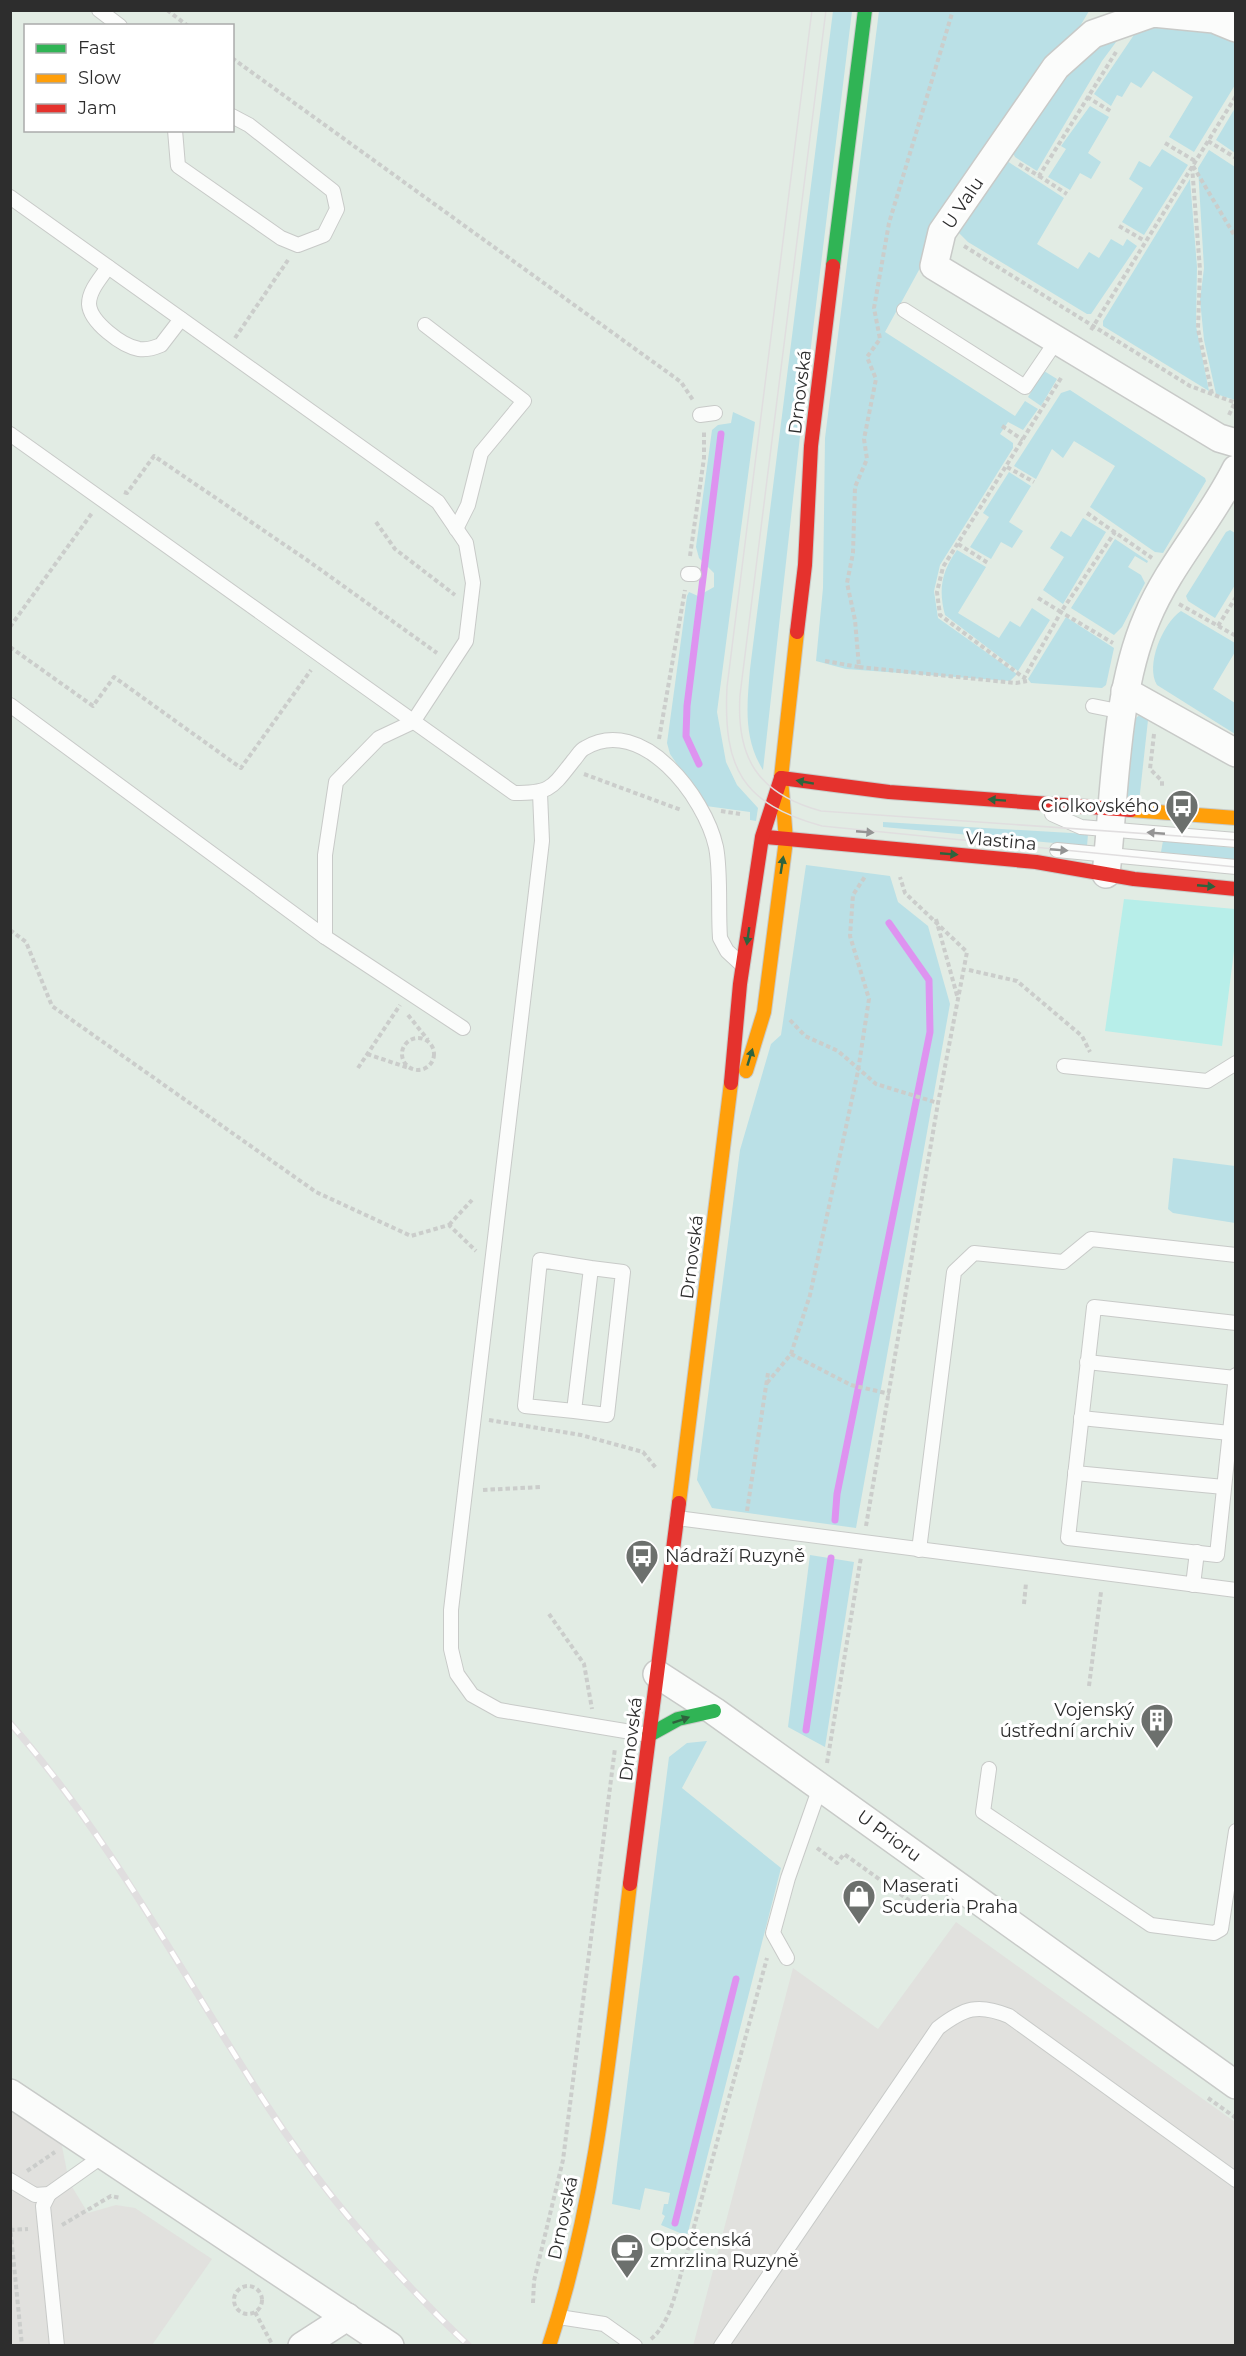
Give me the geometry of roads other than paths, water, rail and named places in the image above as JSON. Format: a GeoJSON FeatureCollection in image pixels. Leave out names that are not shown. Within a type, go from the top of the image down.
{"type":"FeatureCollection","features":[{"type":"Feature","properties":{"kind":"main road","name":"Drnovská"},"geometry":{"type":"LineString","coordinates":[[549,2346],[559,2317],[586,2200],[600,2123],[726,1133],[743,967],[762,837],[781,778],[806,566],[811,446],[865,10]]}},
{"type":"Feature","properties":{"kind":"main road","name":"Drnovská"},"geometry":{"type":"LineString","coordinates":[[726,1133],[764,1012],[786,840],[781,778]]}},
{"type":"Feature","properties":{"kind":"main road","name":"Vlastina"},"geometry":{"type":"LineString","coordinates":[[781,778],[833,787],[1026,802],[1110,842],[1236,889]]}},
{"type":"Feature","properties":{"kind":"main road","name":"Vlastina"},"geometry":{"type":"LineString","coordinates":[[762,837],[1036,862],[1110,842],[1236,818]]}},
{"type":"Feature","properties":{"kind":"main road"},"geometry":{"type":"LineString","coordinates":[[649,1735],[678,1719],[714,1711]]}},
{"type":"Feature","properties":{"kind":"street","name":"U Valu"},"geometry":{"type":"LineString","coordinates":[[1236,28],[1214,20],[1189,15],[1153,13],[1093,34],[1056,67],[942,232],[934,266],[1219,438],[1236,442]]}},
{"type":"Feature","properties":{"kind":"street"},"geometry":{"type":"LineString","coordinates":[[1110,842],[1124,702],[1137,645],[1152,609],[1236,470]]}},
{"type":"Feature","properties":{"kind":"street"},"geometry":{"type":"LineString","coordinates":[[1124,702],[1236,753]]}},
{"type":"Feature","properties":{"kind":"street","name":"U Prioru"},"geometry":{"type":"LineString","coordinates":[[657,1674],[820,1786],[1236,2085]]}},
{"type":"Feature","properties":{"kind":"street"},"geometry":{"type":"LineString","coordinates":[[10,2093],[390,2346]]}},
{"type":"Feature","properties":{"kind":"street"},"geometry":{"type":"LineString","coordinates":[[303,2346],[347,2317]]}},
{"type":"Feature","properties":{"kind":"lane"},"geometry":{"type":"LineString","coordinates":[[99,10],[117,24]]}},
{"type":"Feature","properties":{"kind":"lane"},"geometry":{"type":"LineString","coordinates":[[175,132],[178,166],[281,238],[298,245],[324,235],[337,209],[333,191],[249,124],[234,117]]}},
{"type":"Feature","properties":{"kind":"lane"},"geometry":{"type":"LineString","coordinates":[[10,197],[438,502],[466,543],[473,583],[466,641],[413,722],[379,738],[336,782],[325,855],[325,937]]}},
{"type":"Feature","properties":{"kind":"lane"},"geometry":{"type":"LineString","coordinates":[[108,267],[92,290],[89,304],[96,319],[126,344],[138,349],[161,345],[181,319]]}},
{"type":"Feature","properties":{"kind":"lane"},"geometry":{"type":"LineString","coordinates":[[904,310],[1025,387],[1057,340]]}},
{"type":"Feature","properties":{"kind":"lane"},"geometry":{"type":"LineString","coordinates":[[425,325],[524,401],[481,453],[468,505],[456,529]]}},
{"type":"Feature","properties":{"kind":"lane"},"geometry":{"type":"LineString","coordinates":[[700,415],[715,413]]}},
{"type":"Feature","properties":{"kind":"lane"},"geometry":{"type":"LineString","coordinates":[[10,434],[514,793],[540,793],[556,783],[583,748],[608,738],[634,743],[656,754],[677,776],[702,812],[716,846],[720,938],[727,951],[743,967]]}},
{"type":"Feature","properties":{"kind":"lane"},"geometry":{"type":"LineString","coordinates":[[1093,706],[1124,702]]}},
{"type":"Feature","properties":{"kind":"lane"},"geometry":{"type":"LineString","coordinates":[[10,705],[325,937],[463,1028]]}},
{"type":"Feature","properties":{"kind":"lane"},"geometry":{"type":"LineString","coordinates":[[540,793],[542,841],[451,1610],[451,1649],[457,1674],[472,1695],[499,1710],[649,1735]]}},
{"type":"Feature","properties":{"kind":"lane"},"geometry":{"type":"LineString","coordinates":[[1026,802],[1110,842],[1236,867]]}},
{"type":"Feature","properties":{"kind":"lane"},"geometry":{"type":"LineString","coordinates":[[786,840],[845,830],[1110,842],[1236,840]]}},
{"type":"Feature","properties":{"kind":"lane"},"geometry":{"type":"LineString","coordinates":[[1064,1066],[1208,1081],[1236,1063]]}},
{"type":"Feature","properties":{"kind":"lane"},"geometry":{"type":"LineString","coordinates":[[919,1550],[954,1272],[974,1253],[1063,1262],[1091,1239],[1236,1255]]}},
{"type":"Feature","properties":{"kind":"lane"},"geometry":{"type":"LineString","coordinates":[[540,1260],[591,1268],[622,1272],[607,1414],[525,1406],[540,1260]]}},
{"type":"Feature","properties":{"kind":"lane"},"geometry":{"type":"LineString","coordinates":[[574,1411],[591,1268]]}},
{"type":"Feature","properties":{"kind":"lane"},"geometry":{"type":"LineString","coordinates":[[1088,1362],[1235,1377],[1217,1555],[1068,1538],[1094,1307],[1236,1323]]}},
{"type":"Feature","properties":{"kind":"lane"},"geometry":{"type":"LineString","coordinates":[[1081,1418],[1230,1433]]}},
{"type":"Feature","properties":{"kind":"lane"},"geometry":{"type":"LineString","coordinates":[[1075,1473],[1224,1487]]}},
{"type":"Feature","properties":{"kind":"lane"},"geometry":{"type":"LineString","coordinates":[[677,1518],[1236,1590]]}},
{"type":"Feature","properties":{"kind":"lane"},"geometry":{"type":"LineString","coordinates":[[1193,1585],[1197,1552]]}},
{"type":"Feature","properties":{"kind":"lane"},"geometry":{"type":"LineString","coordinates":[[989,1769],[983,1812],[1151,1925],[1214,1933],[1221,1929],[1236,1831]]}},
{"type":"Feature","properties":{"kind":"lane"},"geometry":{"type":"LineString","coordinates":[[787,1958],[773,1933],[788,1878],[804,1838],[820,1786]]}},
{"type":"Feature","properties":{"kind":"lane"},"geometry":{"type":"LineString","coordinates":[[721,2346],[938,2028],[971,2008],[993,2009],[1009,2016],[1236,2180]]}},
{"type":"Feature","properties":{"kind":"lane"},"geometry":{"type":"LineString","coordinates":[[57,2346],[43,2205],[49,2194],[104,2155]]}},
{"type":"Feature","properties":{"kind":"lane"},"geometry":{"type":"LineString","coordinates":[[14,2182],[35,2195],[49,2194]]}},
{"type":"Feature","properties":{"kind":"lane"},"geometry":{"type":"LineString","coordinates":[[559,2317],[604,2324],[634,2346]]}},
{"type":"Feature","properties":{"kind":"waterway"},"geometry":{"type":"LineString","coordinates":[[699,764],[686,736],[687,706],[721,434]]}},
{"type":"Feature","properties":{"kind":"waterway"},"geometry":{"type":"LineString","coordinates":[[835,1520],[837,1494],[930,1032],[929,980],[889,923]]}},
{"type":"Feature","properties":{"kind":"waterway"},"geometry":{"type":"LineString","coordinates":[[806,1730],[831,1558]]}},
{"type":"Feature","properties":{"kind":"waterway"},"geometry":{"type":"LineString","coordinates":[[675,2223],[736,1979]]}},
{"type":"Feature","properties":{"kind":"tram line"},"geometry":{"type":"LineString","coordinates":[[812,10],[727,687],[729,740],[734,761],[743,779],[756,794],[795,817],[822,826],[1236,867]]}},
{"type":"Feature","properties":{"kind":"tram line"},"geometry":{"type":"LineString","coordinates":[[826,10],[740,695],[742,737],[747,755],[755,770],[781,795],[821,811],[1236,840]]}},
{"type":"Feature","properties":{"kind":"railway"},"geometry":{"type":"LineString","coordinates":[[10,1723],[82,1814],[114,1861],[290,2140],[387,2262],[469,2346]]}},
{"type":"Feature","properties":{"kind":"place","name":"Ciolkovského"},"geometry":{"type":"Point","coordinates":[1182,835]}},
{"type":"Feature","properties":{"kind":"place","name":"Nádraží Ruzyně"},"geometry":{"type":"Point","coordinates":[642,1585]}},
{"type":"Feature","properties":{"kind":"place","name":"Vojenský ústřední archiv"},"geometry":{"type":"Point","coordinates":[1157,1749]}},
{"type":"Feature","properties":{"kind":"place","name":"Maserati Scuderia Praha"},"geometry":{"type":"Point","coordinates":[859,1925]}},
{"type":"Feature","properties":{"kind":"place","name":"Opočenská zmrzlina Ruzyně"},"geometry":{"type":"Point","coordinates":[627,2279]}}]}
